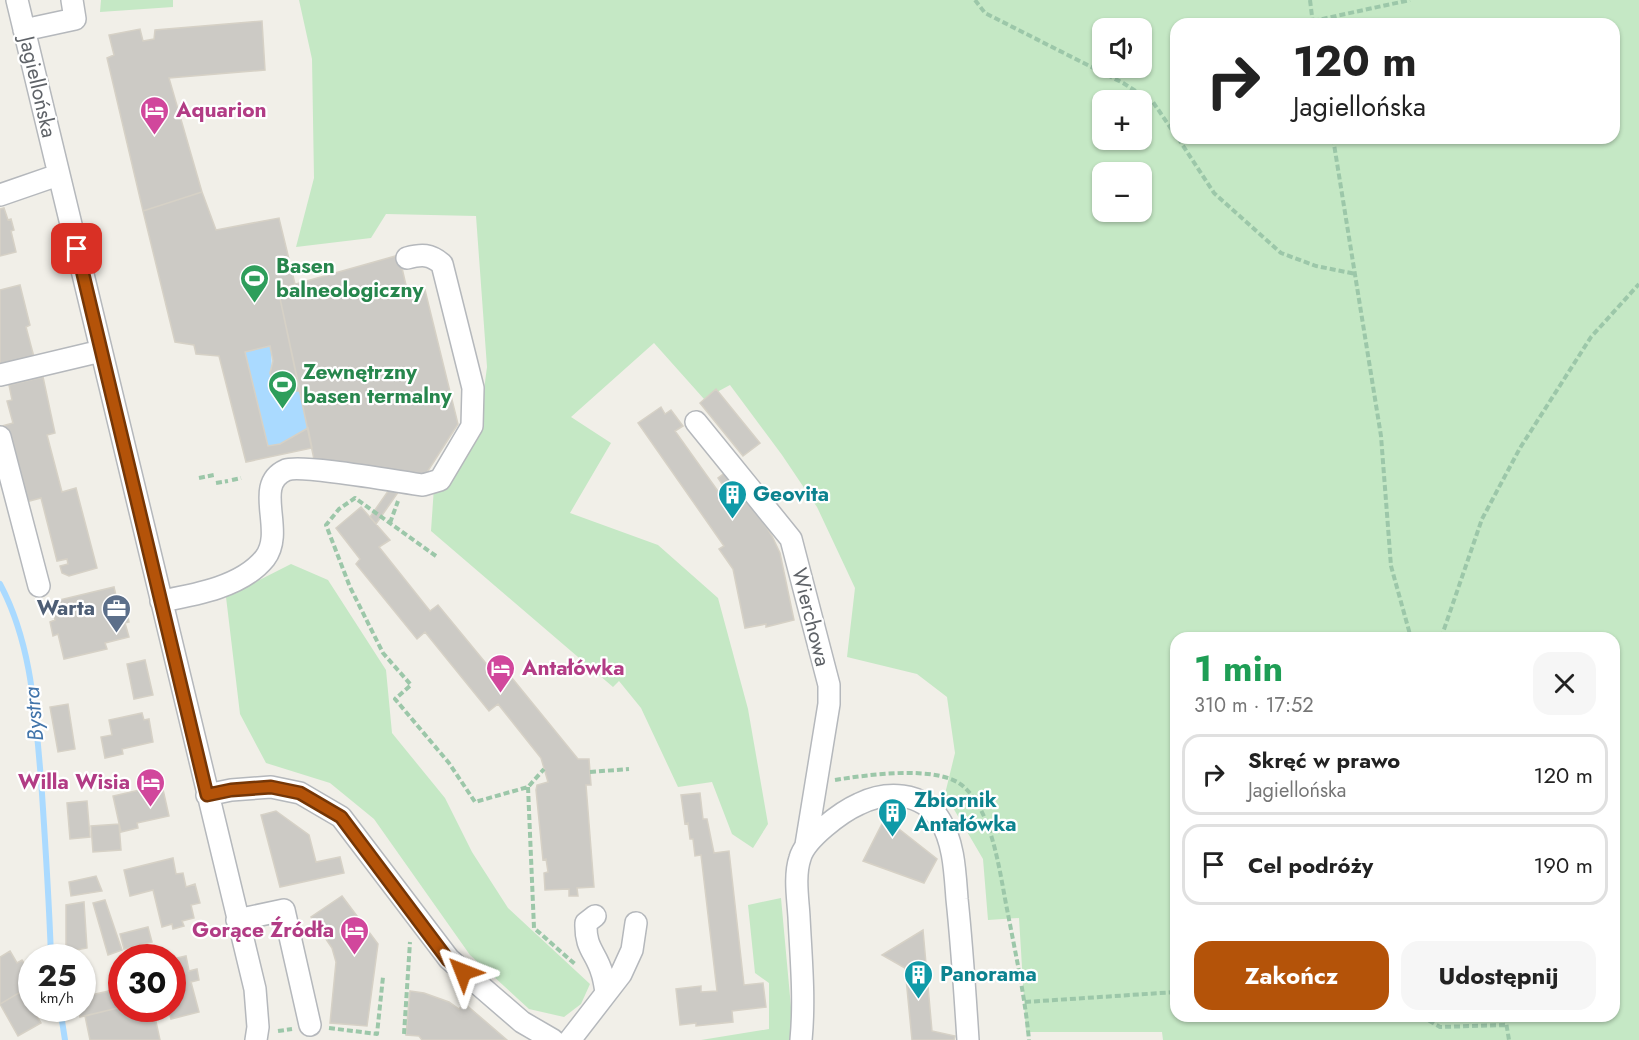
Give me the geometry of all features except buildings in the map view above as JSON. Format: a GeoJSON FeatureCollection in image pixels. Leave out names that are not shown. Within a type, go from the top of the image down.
{"type":"FeatureCollection","features":[{"type":"Feature","properties":{"kind":"street","name":"Jagiellońska"},"geometry":{"type":"LineString","coordinates":[[17,0],[255,988],[258,1027],[256,1040]]}},
{"type":"Feature","properties":{"kind":"street"},"geometry":{"type":"LineString","coordinates":[[24,30],[75,19],[72,0]]}},
{"type":"Feature","properties":{"kind":"street"},"geometry":{"type":"LineString","coordinates":[[0,195],[58,175]]}},
{"type":"Feature","properties":{"kind":"street"},"geometry":{"type":"LineString","coordinates":[[161,601],[202,594],[228,585],[264,559],[274,538],[268,496],[279,477],[287,470],[308,469],[423,484],[440,480],[472,426],[473,388],[442,264],[432,256],[422,254],[407,258]]}},
{"type":"Feature","properties":{"kind":"street"},"geometry":{"type":"LineString","coordinates":[[0,375],[101,351]]}},
{"type":"Feature","properties":{"kind":"street","name":"Wierchowa"},"geometry":{"type":"LineString","coordinates":[[696,422],[791,539],[829,685],[829,704],[806,845],[800,858],[797,885],[804,1011],[801,1040]]}},
{"type":"Feature","properties":{"kind":"street"},"geometry":{"type":"LineString","coordinates":[[0,437],[39,586]]}},
{"type":"Feature","properties":{"kind":"street"},"geometry":{"type":"LineString","coordinates":[[207,795],[231,790],[271,787],[300,793],[341,817],[448,960],[522,1022],[553,1040]]}},
{"type":"Feature","properties":{"kind":"street"},"geometry":{"type":"LineString","coordinates":[[806,845],[816,834],[855,805],[876,796],[896,795],[915,799],[931,809],[940,820],[949,839],[956,882],[968,1040]]}},
{"type":"Feature","properties":{"kind":"street"},"geometry":{"type":"LineString","coordinates":[[237,920],[284,910],[310,1026]]}},
{"type":"Feature","properties":{"kind":"street"},"geometry":{"type":"LineString","coordinates":[[595,916],[586,923],[585,933],[588,948],[602,972],[606,992]]}},
{"type":"Feature","properties":{"kind":"street"},"geometry":{"type":"LineString","coordinates":[[570,1040],[621,974],[632,950],[636,923]]}},
{"type":"Feature","properties":{"kind":"path"},"geometry":{"type":"LineString","coordinates":[[975,0],[985,13],[1123,83],[1153,102],[1170,127]]}},
{"type":"Feature","properties":{"kind":"path"},"geometry":{"type":"LineString","coordinates":[[1310,0],[1312,18]]}},
{"type":"Feature","properties":{"kind":"path"},"geometry":{"type":"LineString","coordinates":[[1334,18],[1410,0]]}},
{"type":"Feature","properties":{"kind":"path"},"geometry":{"type":"LineString","coordinates":[[1182,144],[1214,193],[1281,253],[1316,266],[1356,274]]}},
{"type":"Feature","properties":{"kind":"path"},"geometry":{"type":"LineString","coordinates":[[1334,144],[1381,436],[1391,566],[1409,632]]}},
{"type":"Feature","properties":{"kind":"path"},"geometry":{"type":"LineString","coordinates":[[1443,632],[1482,519],[1520,448],[1591,337],[1639,284]]}},
{"type":"Feature","properties":{"kind":"path"},"geometry":{"type":"LineString","coordinates":[[199,478],[214,475]]}},
{"type":"Feature","properties":{"kind":"path"},"geometry":{"type":"LineString","coordinates":[[216,483],[240,478]]}},
{"type":"Feature","properties":{"kind":"path"},"geometry":{"type":"LineString","coordinates":[[436,556],[355,498],[339,509],[326,525],[350,586],[383,653],[411,685],[395,699],[449,763],[475,802],[528,787],[544,769]]}},
{"type":"Feature","properties":{"kind":"path"},"geometry":{"type":"LineString","coordinates":[[590,772],[629,769]]}},
{"type":"Feature","properties":{"kind":"path"},"geometry":{"type":"LineString","coordinates":[[528,787],[534,928],[582,971]]}},
{"type":"Feature","properties":{"kind":"path"},"geometry":{"type":"LineString","coordinates":[[404,1034],[411,932]]}},
{"type":"Feature","properties":{"kind":"path"},"geometry":{"type":"LineString","coordinates":[[310,1026],[377,1034],[383,977]]}},
{"type":"Feature","properties":{"kind":"path"},"geometry":{"type":"LineString","coordinates":[[1025,1002],[1170,992]]}},
{"type":"Feature","properties":{"kind":"path"},"geometry":{"type":"LineString","coordinates":[[1431,1022],[1440,1027],[1506,1025]]}},
{"type":"Feature","properties":{"kind":"path"},"geometry":{"type":"LineString","coordinates":[[1506,1022],[1509,1040]]}},
{"type":"Feature","properties":{"kind":"path"},"geometry":{"type":"LineString","coordinates":[[278,1031],[290,1029]]}},
{"type":"Feature","properties":{"kind":"green space"},"geometry":{"type":"Polygon","coordinates":[[[101,0],[173,0],[173,7],[100,12],[101,0]]]}},
{"type":"Feature","properties":{"kind":"green space"},"geometry":{"type":"Polygon","coordinates":[[[299,0],[1639,0],[1639,1040],[1163,1040],[1162,1032],[1026,1032],[1019,918],[988,920],[983,859],[945,794],[955,753],[947,697],[917,674],[847,657],[855,588],[817,507],[730,385],[704,399],[654,343],[571,417],[611,443],[570,513],[658,545],[718,598],[748,709],[768,824],[753,848],[732,834],[712,782],[678,787],[641,708],[619,681],[613,687],[431,531],[434,487],[482,405],[487,367],[476,216],[386,214],[371,238],[296,247],[314,178],[312,59],[299,0]]]}},
{"type":"Feature","properties":{"kind":"green space"},"geometry":{"type":"Polygon","coordinates":[[[291,564],[328,580],[386,670],[392,733],[445,798],[472,852],[508,908],[590,984],[581,1004],[564,1017],[529,1009],[470,955],[374,819],[330,783],[266,763],[240,714],[226,597],[291,564]]]}},
{"type":"Feature","properties":{"kind":"green space"},"geometry":{"type":"Polygon","coordinates":[[[781,898],[794,1040],[701,1040],[769,1029],[769,983],[755,973],[748,905],[781,898]]]}},
{"type":"Feature","properties":{"kind":"water","name":"Zewnętrzny basen termalny"},"geometry":{"type":"Polygon","coordinates":[[[270,346],[272,379],[279,388],[300,391],[308,428],[280,444],[268,446],[245,352],[270,346]]]}},
{"type":"Feature","properties":{"kind":"waterway","name":"Bystra"},"geometry":{"type":"LineString","coordinates":[[0,584],[19,630],[34,704],[41,779],[50,944]]}},
{"type":"Feature","properties":{"kind":"waterway","name":"Bystra"},"geometry":{"type":"LineString","coordinates":[[62,1022],[65,1040]]}},
{"type":"Feature","properties":{"kind":"place","name":"Aquarion"},"geometry":{"type":"Point","coordinates":[155,136]}},
{"type":"Feature","properties":{"kind":"place","name":"Basen balneologiczny"},"geometry":{"type":"Point","coordinates":[255,304]}},
{"type":"Feature","properties":{"kind":"place","name":"Zewnętrzny basen termalny"},"geometry":{"type":"Point","coordinates":[282,410]}},
{"type":"Feature","properties":{"kind":"place","name":"Geovita"},"geometry":{"type":"Point","coordinates":[732,520]}},
{"type":"Feature","properties":{"kind":"place","name":"Warta"},"geometry":{"type":"Point","coordinates":[116,634]}},
{"type":"Feature","properties":{"kind":"place","name":"Antałówka"},"geometry":{"type":"Point","coordinates":[501,694]}},
{"type":"Feature","properties":{"kind":"place","name":"Willa Wisia"},"geometry":{"type":"Point","coordinates":[151,808]}},
{"type":"Feature","properties":{"kind":"place","name":"Zbiornik Antałówka"},"geometry":{"type":"Point","coordinates":[893,838]}},
{"type":"Feature","properties":{"kind":"place","name":"Gorące Źródła"},"geometry":{"type":"Point","coordinates":[355,956]}},
{"type":"Feature","properties":{"kind":"place","name":"Panorama"},"geometry":{"type":"Point","coordinates":[919,1000]}},
{"type":"Feature","properties":{"kind":"route"},"geometry":{"type":"LineString","coordinates":[[77,249],[207,795],[231,790],[271,787],[300,793],[341,817],[448,960],[463,972]]}}]}
